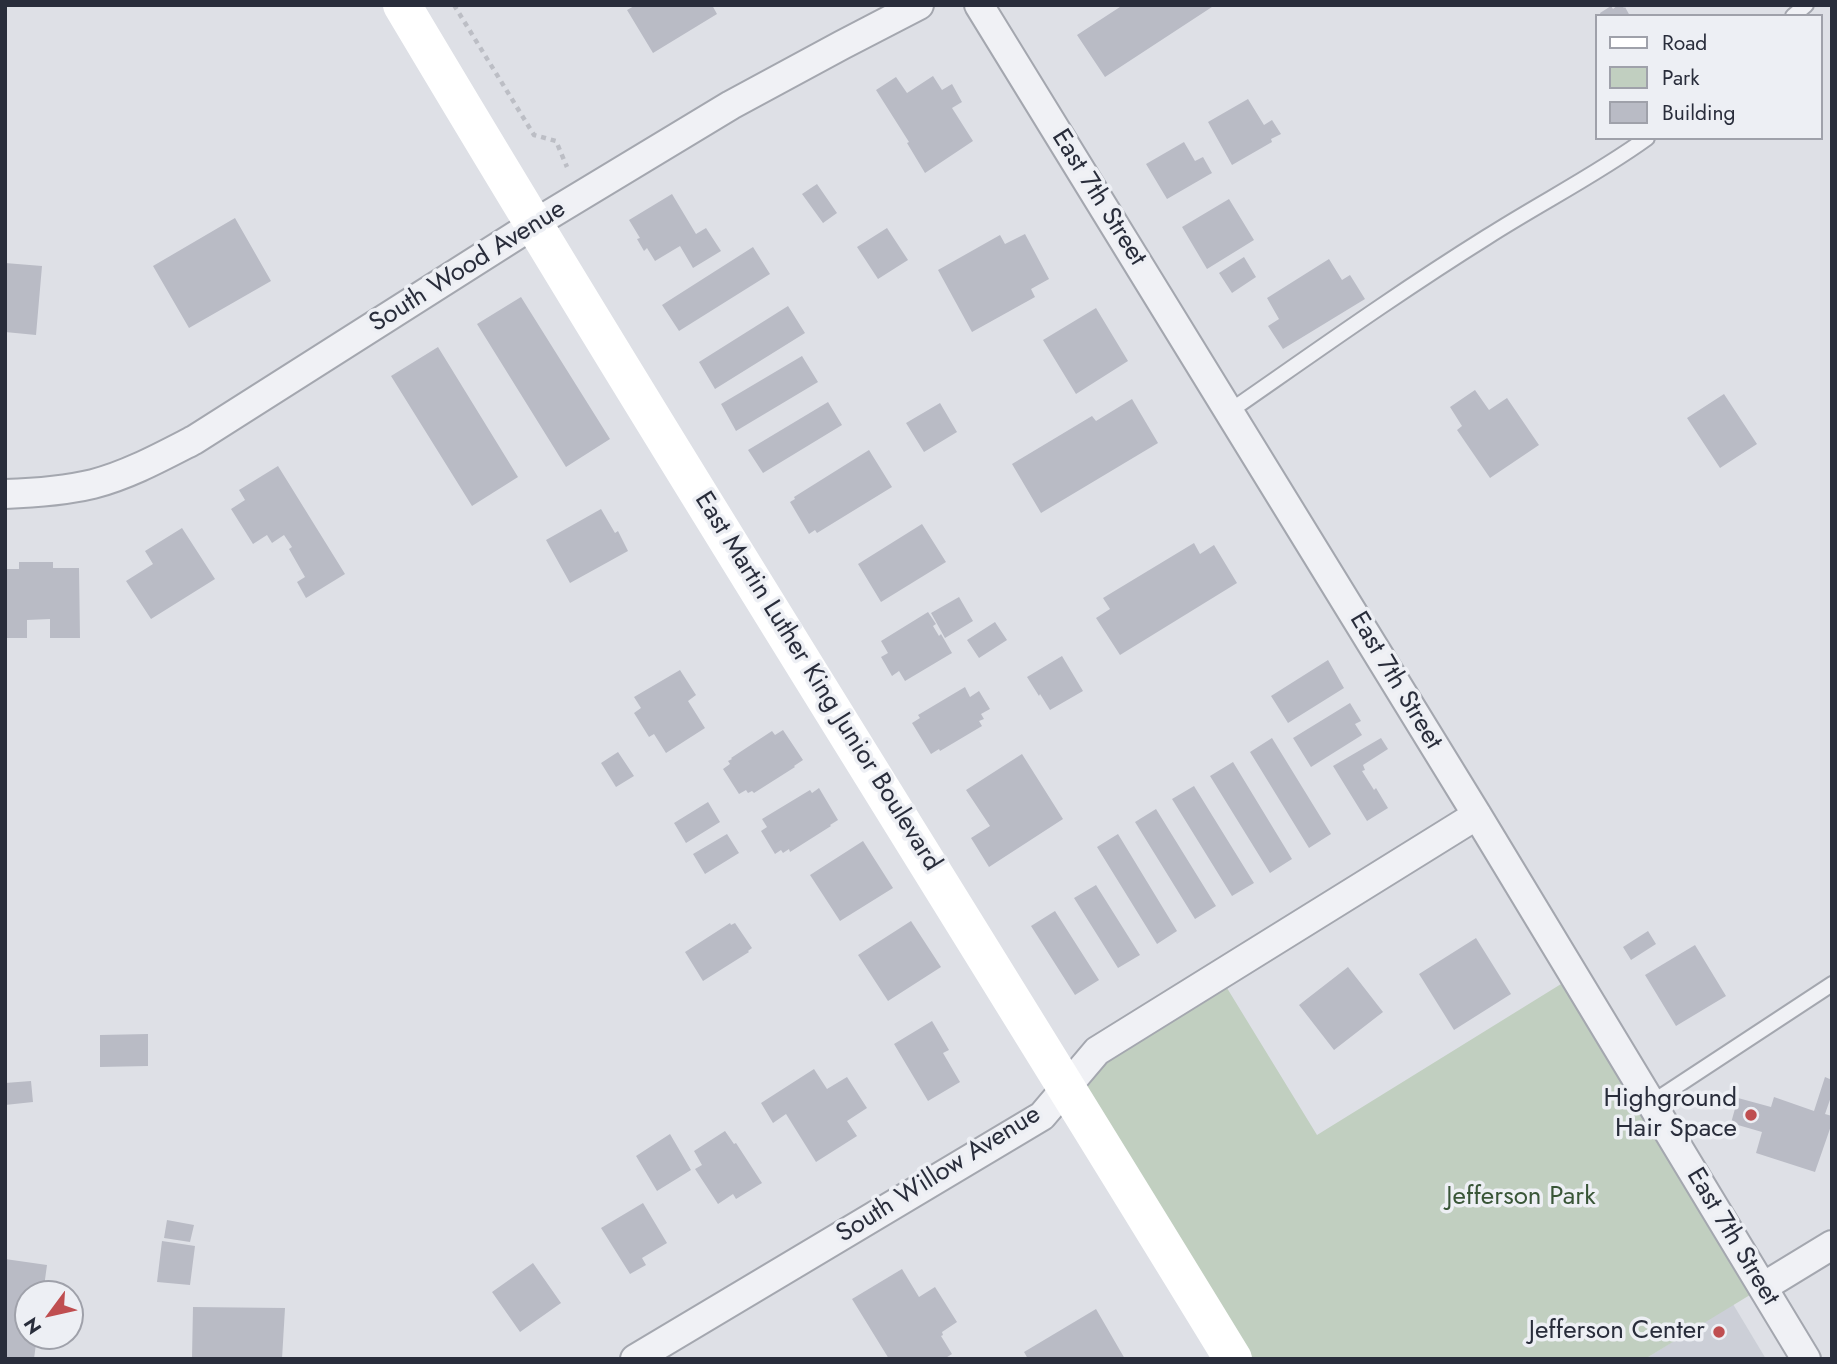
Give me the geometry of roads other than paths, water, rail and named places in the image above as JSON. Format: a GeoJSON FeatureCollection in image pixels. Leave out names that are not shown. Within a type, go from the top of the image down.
{"type":"FeatureCollection","features":[{"type":"Feature","properties":{"kind":"main road","name":"East Martin Luther King Junior Boulevard"},"geometry":{"type":"LineString","coordinates":[[402,5],[534,225],[1233,1359]]}},
{"type":"Feature","properties":{"kind":"street","name":"South Wood Avenue"},"geometry":{"type":"LineString","coordinates":[[5,494],[43,492],[93,484],[170,453],[731,105],[919,5]]}},
{"type":"Feature","properties":{"kind":"street","name":"East 7th Street"},"geometry":{"type":"LineString","coordinates":[[979,5],[1477,815],[1805,1359]]}},
{"type":"Feature","properties":{"kind":"street","name":"South Willow Avenue"},"geometry":{"type":"LineString","coordinates":[[635,1359],[1042,1116],[1097,1051],[1477,815]]}},
{"type":"Feature","properties":{"kind":"street"},"geometry":{"type":"LineString","coordinates":[[1763,1287],[1832,1245]]}},
{"type":"Feature","properties":{"kind":"lane"},"geometry":{"type":"LineString","coordinates":[[1230,411],[1488,236],[1644,140]]}},
{"type":"Feature","properties":{"kind":"lane"},"geometry":{"type":"LineString","coordinates":[[1651,1103],[1832,984]]}},
{"type":"Feature","properties":{"kind":"place","name":"Highground Hair Space"},"geometry":{"type":"Point","coordinates":[1751,1115]}},
{"type":"Feature","properties":{"kind":"place","name":"Jefferson Center"},"geometry":{"type":"Point","coordinates":[1719,1332]}},
{"type":"Feature","properties":{"kind":"park label","name":"Jefferson Park"},"geometry":{"type":"Point","coordinates":[1521,1198]}}]}
